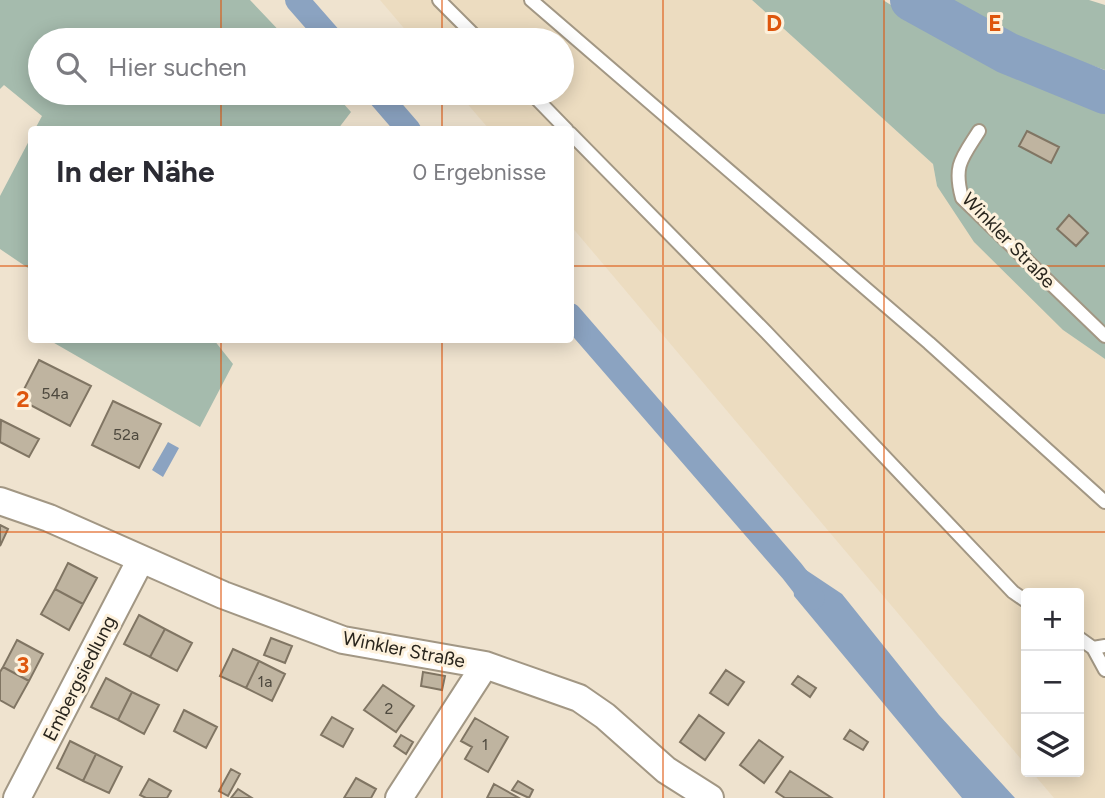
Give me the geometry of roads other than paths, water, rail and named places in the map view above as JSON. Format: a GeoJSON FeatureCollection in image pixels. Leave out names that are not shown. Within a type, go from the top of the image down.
{"type":"FeatureCollection","features":[{"type":"Feature","properties":{"kind":"street","name":"Winkler Straße"},"geometry":{"type":"LineString","coordinates":[[0,501],[49,518],[223,595],[343,639],[485,664],[579,698],[605,716],[666,770],[710,798]]}},
{"type":"Feature","properties":{"kind":"street","name":"Embergsiedlung"},"geometry":{"type":"LineString","coordinates":[[17,798],[141,559]]}},
{"type":"Feature","properties":{"kind":"street"},"geometry":{"type":"LineString","coordinates":[[399,798],[485,664]]}},
{"type":"Feature","properties":{"kind":"lane"},"geometry":{"type":"LineString","coordinates":[[439,0],[467,28]]}},
{"type":"Feature","properties":{"kind":"lane"},"geometry":{"type":"LineString","coordinates":[[531,0],[563,28]]}},
{"type":"Feature","properties":{"kind":"lane"},"geometry":{"type":"LineString","coordinates":[[574,37],[929,343],[1105,502]]}},
{"type":"Feature","properties":{"kind":"lane"},"geometry":{"type":"LineString","coordinates":[[543,105],[564,126]]}},
{"type":"Feature","properties":{"kind":"lane","name":"Winkler Straße"},"geometry":{"type":"LineString","coordinates":[[979,131],[961,159],[957,179],[962,198],[1105,336]]}},
{"type":"Feature","properties":{"kind":"lane"},"geometry":{"type":"LineString","coordinates":[[574,136],[768,333],[1021,598]]}},
{"type":"Feature","properties":{"kind":"lane"},"geometry":{"type":"LineString","coordinates":[[1099,647],[1105,670]]}},
{"type":"Feature","properties":{"kind":"water"},"geometry":{"type":"Polygon","coordinates":[[[168,442],[179,448],[163,477],[152,470],[168,442]]]}},
{"type":"Feature","properties":{"kind":"water"},"geometry":{"type":"Polygon","coordinates":[[[806,570],[842,594],[939,715],[1015,798],[962,798],[794,596],[792,571],[806,570]]]}},
{"type":"Feature","properties":{"kind":"waterway"},"geometry":{"type":"LineString","coordinates":[[297,0],[322,28]]}},
{"type":"Feature","properties":{"kind":"waterway"},"geometry":{"type":"LineString","coordinates":[[911,0],[1007,53],[1105,93]]}},
{"type":"Feature","properties":{"kind":"waterway"},"geometry":{"type":"LineString","coordinates":[[387,105],[406,126]]}},
{"type":"Feature","properties":{"kind":"waterway"},"geometry":{"type":"LineString","coordinates":[[574,320],[813,598]]}}]}
